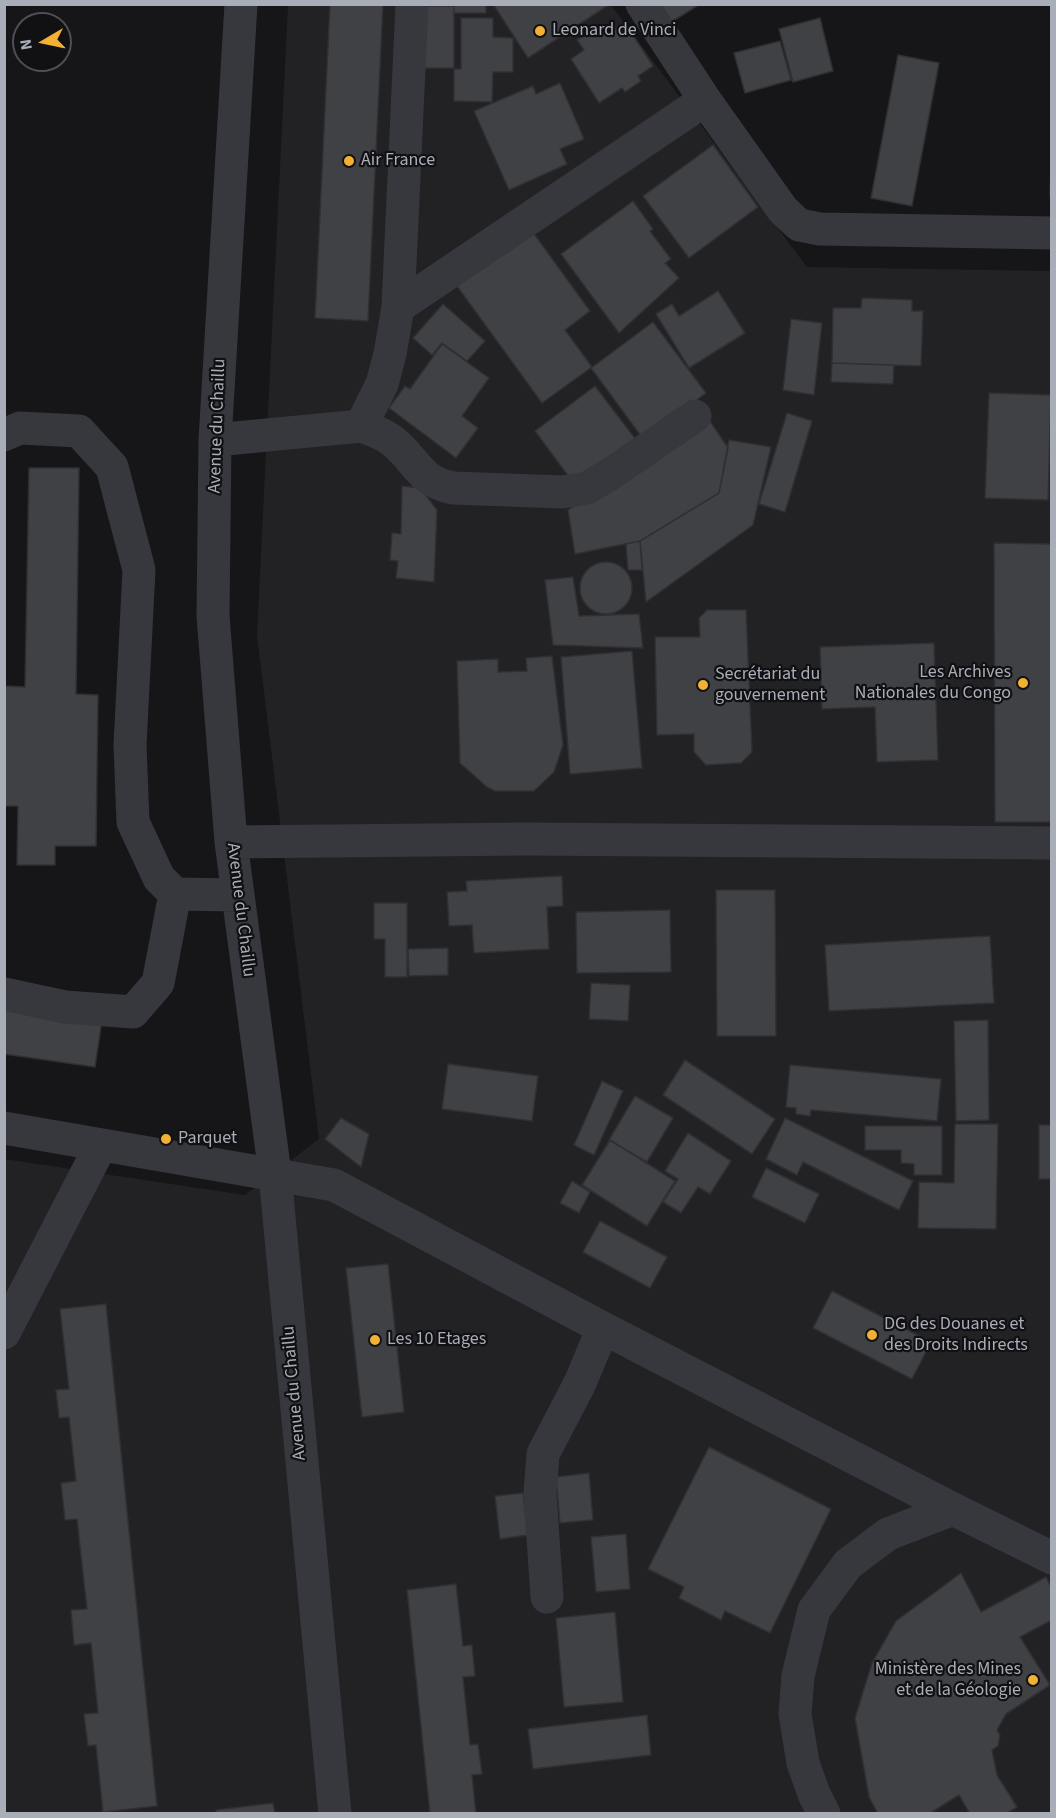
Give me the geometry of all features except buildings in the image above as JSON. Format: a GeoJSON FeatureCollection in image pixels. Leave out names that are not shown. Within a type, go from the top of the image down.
{"type":"FeatureCollection","features":[{"type":"Feature","properties":{"kind":"street","name":"Avenue du Chaillu"},"geometry":{"type":"LineString","coordinates":[[241,4],[216,440],[213,616],[231,842],[275,1174],[335,1814]]}},
{"type":"Feature","properties":{"kind":"street"},"geometry":{"type":"LineString","coordinates":[[361,426],[382,384],[398,307],[412,4]]}},
{"type":"Feature","properties":{"kind":"street"},"geometry":{"type":"LineString","coordinates":[[642,4],[705,100],[783,210],[799,225],[820,229],[1052,233]]}},
{"type":"Feature","properties":{"kind":"street"},"geometry":{"type":"LineString","coordinates":[[398,307],[705,100]]}},
{"type":"Feature","properties":{"kind":"street"},"geometry":{"type":"LineString","coordinates":[[216,440],[361,426],[377,431],[393,441],[422,475],[438,485],[453,488],[562,492],[587,488],[695,416]]}},
{"type":"Feature","properties":{"kind":"street"},"geometry":{"type":"LineString","coordinates":[[4,435],[20,428],[79,431],[112,467],[139,570],[130,745],[133,822],[159,878],[176,894],[238,895]]}},
{"type":"Feature","properties":{"kind":"street"},"geometry":{"type":"LineString","coordinates":[[231,842],[526,839],[1052,843]]}},
{"type":"Feature","properties":{"kind":"street"},"geometry":{"type":"LineString","coordinates":[[4,994],[65,1007],[133,1012],[158,983],[176,894]]}},
{"type":"Feature","properties":{"kind":"street"},"geometry":{"type":"LineString","coordinates":[[4,1128],[334,1185],[603,1328],[1052,1558]]}},
{"type":"Feature","properties":{"kind":"street"},"geometry":{"type":"LineString","coordinates":[[4,1333],[101,1145]]}},
{"type":"Feature","properties":{"kind":"street"},"geometry":{"type":"LineString","coordinates":[[547,1597],[540,1494],[543,1454],[580,1383],[603,1328]]}},
{"type":"Feature","properties":{"kind":"street"},"geometry":{"type":"LineString","coordinates":[[824,1814],[803,1763],[795,1714],[798,1676],[814,1610],[848,1564],[888,1534],[953,1509]]}},
{"type":"Feature","properties":{"kind":"shaded area"},"geometry":{"type":"Polygon","coordinates":[[[288,5],[611,5],[807,267],[1051,271],[1051,1813],[5,1813],[4,1159],[245,1195],[319,1139],[257,635],[288,5]]]}},
{"type":"Feature","properties":{"kind":"place","name":"Leonard de Vinci"},"geometry":{"type":"Point","coordinates":[540,31]}},
{"type":"Feature","properties":{"kind":"place","name":"Air France"},"geometry":{"type":"Point","coordinates":[349,161]}},
{"type":"Feature","properties":{"kind":"place","name":"Les Archives Nationales du Congo"},"geometry":{"type":"Point","coordinates":[1023,683]}},
{"type":"Feature","properties":{"kind":"place","name":"Secrétariat du gouvernement"},"geometry":{"type":"Point","coordinates":[703,685]}},
{"type":"Feature","properties":{"kind":"place","name":"Parquet"},"geometry":{"type":"Point","coordinates":[166,1139]}},
{"type":"Feature","properties":{"kind":"place","name":"DG des Douanes et des Droits Indirects"},"geometry":{"type":"Point","coordinates":[872,1335]}},
{"type":"Feature","properties":{"kind":"place","name":"Les 10 Etages"},"geometry":{"type":"Point","coordinates":[375,1340]}},
{"type":"Feature","properties":{"kind":"place","name":"Ministère des Mines et de la Géologie"},"geometry":{"type":"Point","coordinates":[1033,1680]}}]}
